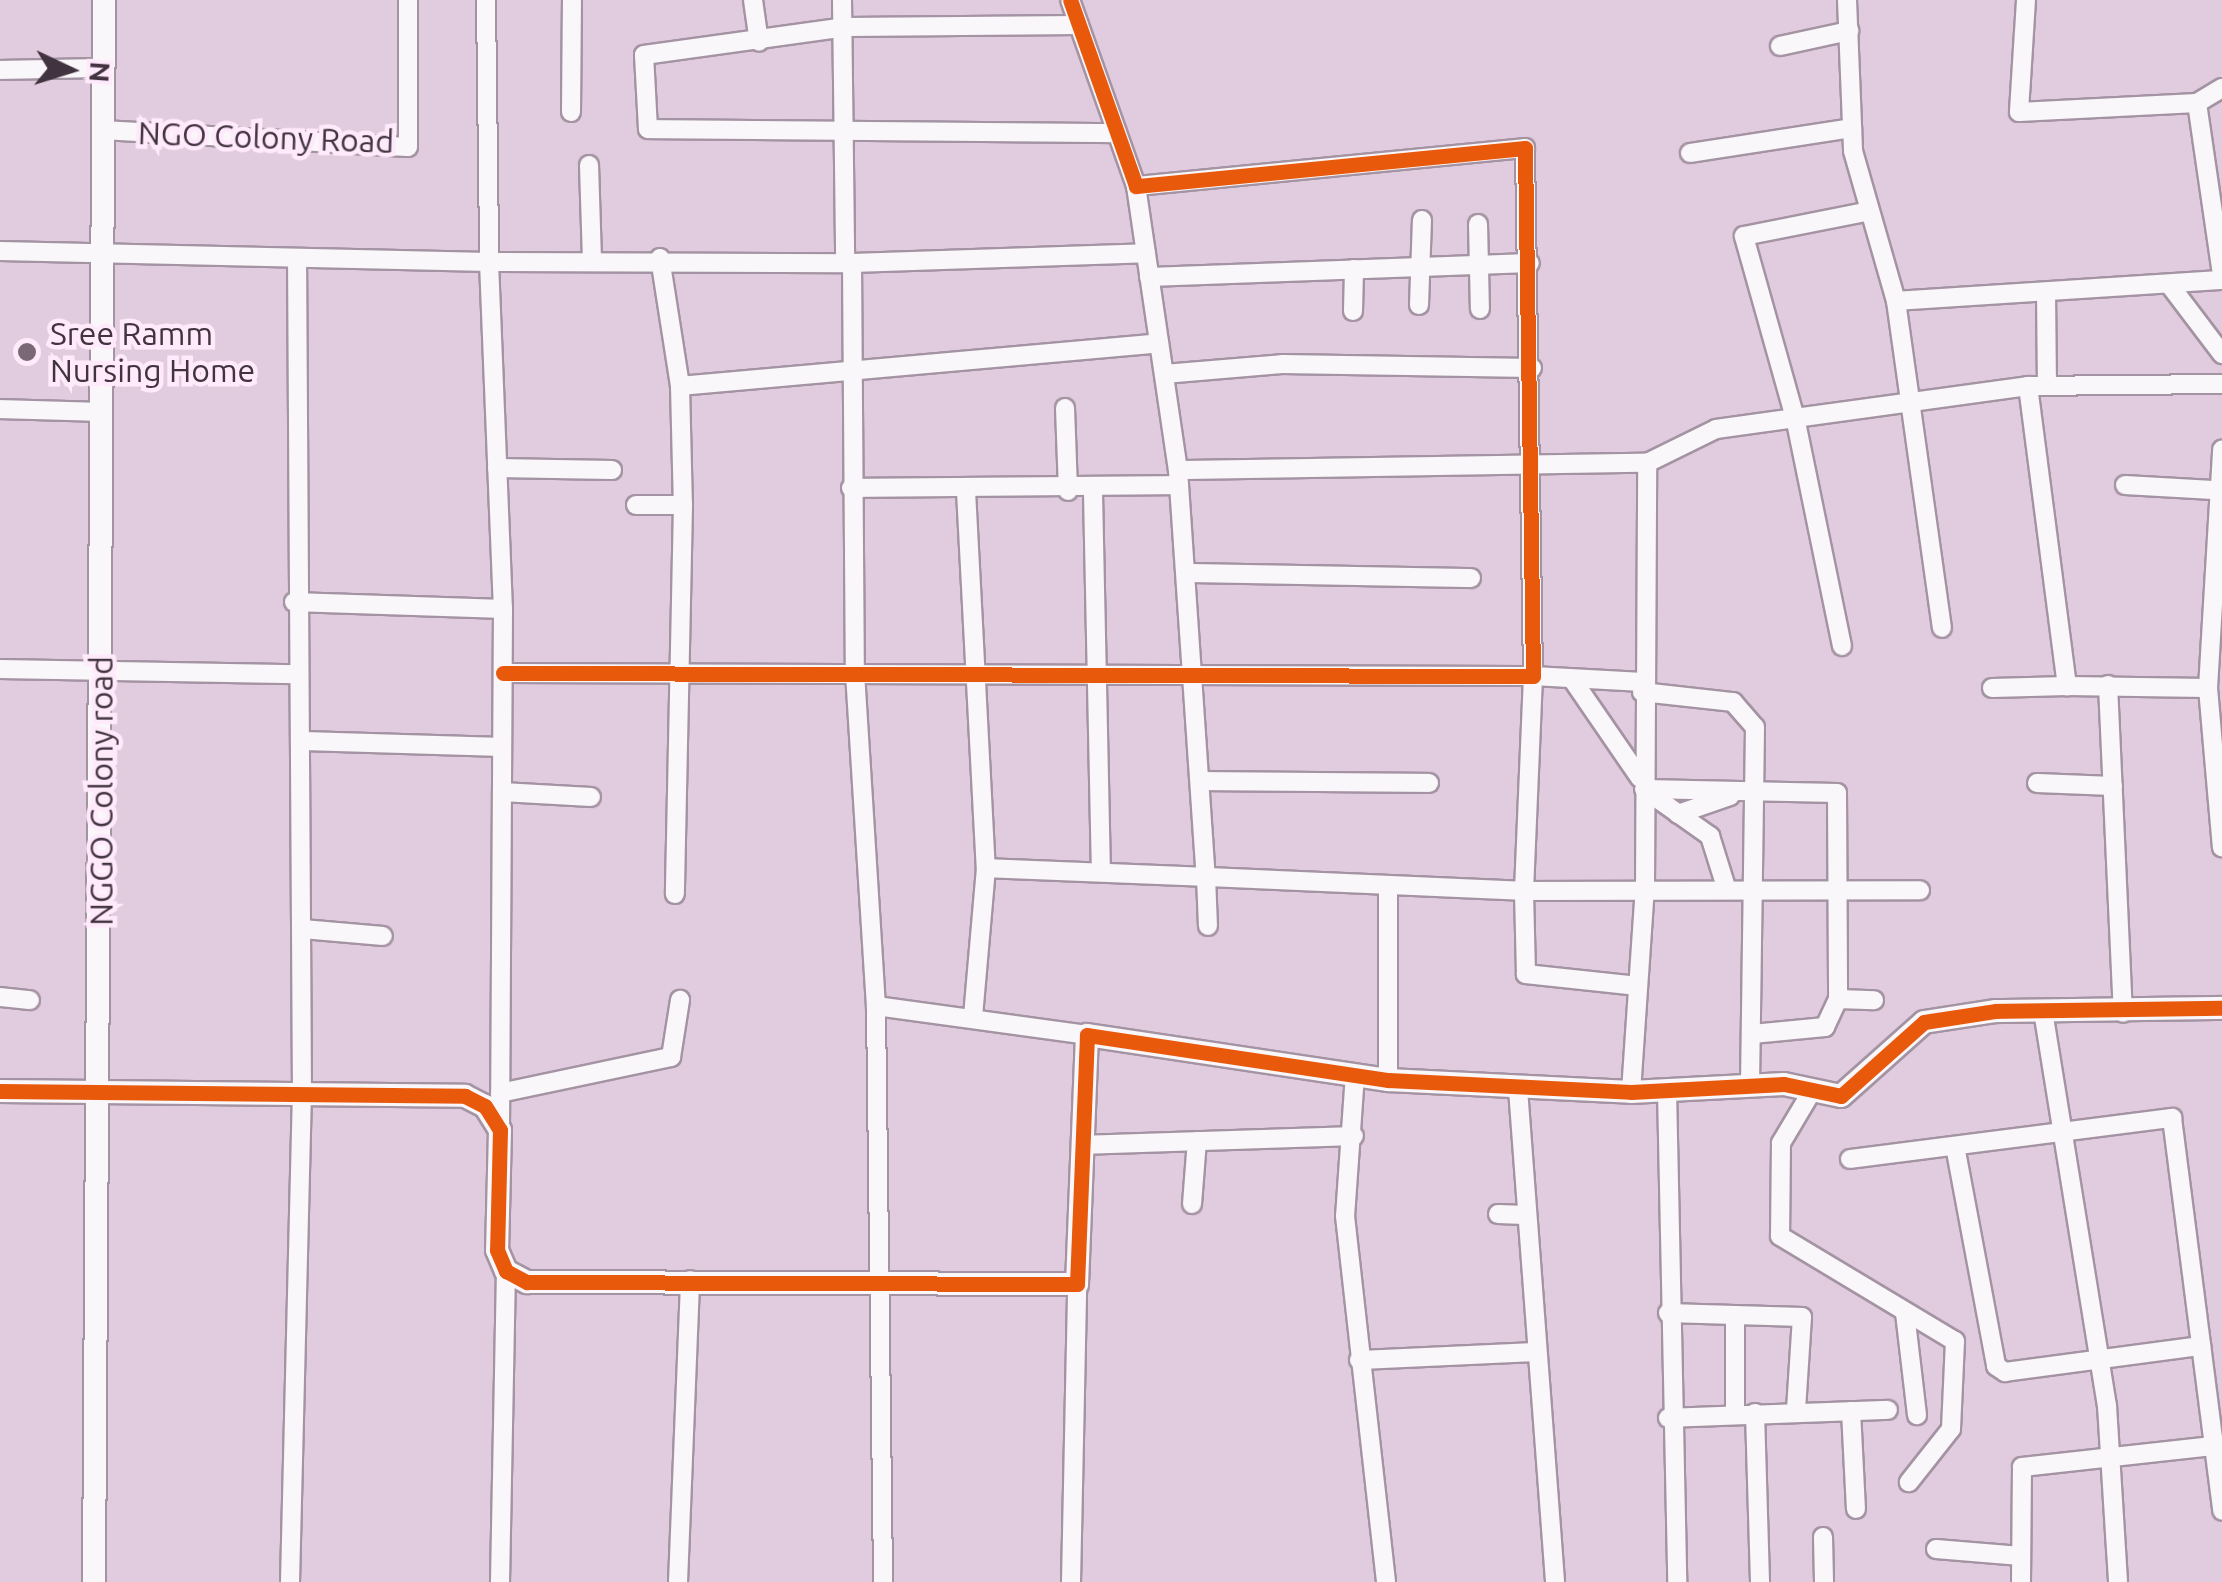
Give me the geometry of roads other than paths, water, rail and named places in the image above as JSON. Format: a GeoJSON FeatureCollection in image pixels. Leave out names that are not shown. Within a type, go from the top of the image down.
{"type":"FeatureCollection","features":[{"type":"Feature","properties":{"kind":"street","name":"NGGO Colony road"},"geometry":{"type":"LineString","coordinates":[[94,1582],[104,0]]}},
{"type":"Feature","properties":{"kind":"street","name":"NGO Colony Road"},"geometry":{"type":"LineString","coordinates":[[102,130],[408,147],[408,0]]}},
{"type":"Feature","properties":{"kind":"street"},"geometry":{"type":"LineString","coordinates":[[486,0],[489,262],[503,609],[497,1250],[506,1271],[500,1582]]}},
{"type":"Feature","properties":{"kind":"street"},"geometry":{"type":"LineString","coordinates":[[570,112],[572,0]]}},
{"type":"Feature","properties":{"kind":"street"},"geometry":{"type":"LineString","coordinates":[[753,0],[760,42]]}},
{"type":"Feature","properties":{"kind":"street"},"geometry":{"type":"LineString","coordinates":[[842,0],[850,132],[848,376],[854,672],[876,1006],[883,1582]]}},
{"type":"Feature","properties":{"kind":"street"},"geometry":{"type":"LineString","coordinates":[[1070,0],[1136,186],[1178,478],[1191,676],[1204,781],[1208,926]]}},
{"type":"Feature","properties":{"kind":"street"},"geometry":{"type":"LineString","coordinates":[[1848,0],[1852,128],[1870,211],[1896,301],[1942,628]]}},
{"type":"Feature","properties":{"kind":"street"},"geometry":{"type":"LineString","coordinates":[[2026,0],[2019,112],[2197,103],[2222,88]]}},
{"type":"Feature","properties":{"kind":"street"},"geometry":{"type":"LineString","coordinates":[[1079,25],[846,27],[760,42],[644,55],[648,129],[1117,133]]}},
{"type":"Feature","properties":{"kind":"street"},"geometry":{"type":"LineString","coordinates":[[1780,46],[1850,31]]}},
{"type":"Feature","properties":{"kind":"street"},"geometry":{"type":"LineString","coordinates":[[0,70],[104,68]]}},
{"type":"Feature","properties":{"kind":"street"},"geometry":{"type":"LineString","coordinates":[[1896,301],[2169,284],[2222,277],[2197,103]]}},
{"type":"Feature","properties":{"kind":"street"},"geometry":{"type":"LineString","coordinates":[[1690,153],[1852,128]]}},
{"type":"Feature","properties":{"kind":"street"},"geometry":{"type":"LineString","coordinates":[[1136,186],[1525,148],[1532,368],[1533,676],[1524,891],[1526,974],[1638,986]]}},
{"type":"Feature","properties":{"kind":"street"},"geometry":{"type":"LineString","coordinates":[[589,165],[592,260]]}},
{"type":"Feature","properties":{"kind":"street"},"geometry":{"type":"LineString","coordinates":[[1842,646],[1794,418],[1744,236],[1870,211]]}},
{"type":"Feature","properties":{"kind":"street"},"geometry":{"type":"LineString","coordinates":[[1419,305],[1422,220]]}},
{"type":"Feature","properties":{"kind":"street"},"geometry":{"type":"LineString","coordinates":[[1478,224],[1480,309]]}},
{"type":"Feature","properties":{"kind":"street"},"geometry":{"type":"LineString","coordinates":[[0,251],[103,257],[489,262],[660,258],[848,262],[1146,254]]}},
{"type":"Feature","properties":{"kind":"street"},"geometry":{"type":"LineString","coordinates":[[290,1582],[302,1094],[304,741],[294,602],[297,258]]}},
{"type":"Feature","properties":{"kind":"street"},"geometry":{"type":"LineString","coordinates":[[660,258],[680,386],[683,505],[676,894]]}},
{"type":"Feature","properties":{"kind":"street"},"geometry":{"type":"LineString","coordinates":[[1149,277],[1530,263]]}},
{"type":"Feature","properties":{"kind":"street"},"geometry":{"type":"LineString","coordinates":[[1352,312],[1354,270]]}},
{"type":"Feature","properties":{"kind":"street"},"geometry":{"type":"LineString","coordinates":[[2169,284],[2222,354]]}},
{"type":"Feature","properties":{"kind":"street"},"geometry":{"type":"LineString","coordinates":[[2046,292],[2038,386],[2067,686]]}},
{"type":"Feature","properties":{"kind":"street"},"geometry":{"type":"LineString","coordinates":[[680,386],[848,376],[1159,343]]}},
{"type":"Feature","properties":{"kind":"street"},"geometry":{"type":"LineString","coordinates":[[1164,374],[1282,364],[1532,368]]}},
{"type":"Feature","properties":{"kind":"street"},"geometry":{"type":"LineString","coordinates":[[851,488],[1093,492],[1178,478],[1647,463],[1716,429],[1794,418],[2038,386],[2222,384]]}},
{"type":"Feature","properties":{"kind":"street"},"geometry":{"type":"LineString","coordinates":[[1065,408],[1068,490]]}},
{"type":"Feature","properties":{"kind":"street"},"geometry":{"type":"LineString","coordinates":[[0,409],[103,412]]}},
{"type":"Feature","properties":{"kind":"street"},"geometry":{"type":"LineString","coordinates":[[2222,449],[2213,490],[2216,558],[2208,688],[2222,847]]}},
{"type":"Feature","properties":{"kind":"street"},"geometry":{"type":"LineString","coordinates":[[1632,1092],[1644,886],[1647,463]]}},
{"type":"Feature","properties":{"kind":"street"},"geometry":{"type":"LineString","coordinates":[[498,468],[612,470]]}},
{"type":"Feature","properties":{"kind":"street"},"geometry":{"type":"LineString","coordinates":[[2125,485],[2213,490]]}},
{"type":"Feature","properties":{"kind":"street"},"geometry":{"type":"LineString","coordinates":[[966,490],[986,868],[973,1016]]}},
{"type":"Feature","properties":{"kind":"street"},"geometry":{"type":"LineString","coordinates":[[1093,492],[1102,871]]}},
{"type":"Feature","properties":{"kind":"street"},"geometry":{"type":"LineString","coordinates":[[636,505],[683,505]]}},
{"type":"Feature","properties":{"kind":"street"},"geometry":{"type":"LineString","coordinates":[[1186,573],[1470,578]]}},
{"type":"Feature","properties":{"kind":"street"},"geometry":{"type":"LineString","coordinates":[[294,602],[503,609]]}},
{"type":"Feature","properties":{"kind":"street"},"geometry":{"type":"LineString","coordinates":[[0,670],[298,674]]}},
{"type":"Feature","properties":{"kind":"street"},"geometry":{"type":"LineString","coordinates":[[503,673],[1533,676],[1643,687],[1733,702],[1755,727],[1749,792],[1750,1087]]}},
{"type":"Feature","properties":{"kind":"street"},"geometry":{"type":"LineString","coordinates":[[1572,679],[1642,784],[1710,836],[1726,888]]}},
{"type":"Feature","properties":{"kind":"street"},"geometry":{"type":"LineString","coordinates":[[2108,685],[2123,1013]]}},
{"type":"Feature","properties":{"kind":"street"},"geometry":{"type":"LineString","coordinates":[[1992,688],[2208,688]]}},
{"type":"Feature","properties":{"kind":"street"},"geometry":{"type":"LineString","coordinates":[[304,741],[502,747]]}},
{"type":"Feature","properties":{"kind":"street"},"geometry":{"type":"LineString","coordinates":[[1204,781],[1429,784]]}},
{"type":"Feature","properties":{"kind":"street"},"geometry":{"type":"LineString","coordinates":[[2037,782],[2112,786]]}},
{"type":"Feature","properties":{"kind":"street"},"geometry":{"type":"LineString","coordinates":[[1642,784],[1749,792],[1837,793],[1844,887],[1838,999],[1825,1027],[1752,1034]]}},
{"type":"Feature","properties":{"kind":"street"},"geometry":{"type":"LineString","coordinates":[[502,792],[592,797]]}},
{"type":"Feature","properties":{"kind":"street"},"geometry":{"type":"LineString","coordinates":[[1678,814],[1749,792]]}},
{"type":"Feature","properties":{"kind":"street"},"geometry":{"type":"LineString","coordinates":[[986,868],[1524,891],[1644,886],[1920,890]]}},
{"type":"Feature","properties":{"kind":"street"},"geometry":{"type":"LineString","coordinates":[[1388,885],[1388,1080]]}},
{"type":"Feature","properties":{"kind":"street"},"geometry":{"type":"LineString","coordinates":[[303,930],[383,936]]}},
{"type":"Feature","properties":{"kind":"street"},"geometry":{"type":"LineString","coordinates":[[0,996],[30,1000]]}},
{"type":"Feature","properties":{"kind":"street"},"geometry":{"type":"LineString","coordinates":[[1838,999],[1874,1000]]}},
{"type":"Feature","properties":{"kind":"street"},"geometry":{"type":"LineString","coordinates":[[500,1094],[672,1057],[680,1000]]}},
{"type":"Feature","properties":{"kind":"street"},"geometry":{"type":"LineString","coordinates":[[876,1006],[973,1016],[1388,1080],[1632,1092],[1750,1087],[1842,1096],[1924,1022],[2043,1012],[2222,1008]]}},
{"type":"Feature","properties":{"kind":"street"},"geometry":{"type":"LineString","coordinates":[[2043,1012],[2100,1360],[2111,1458],[2118,1582]]}},
{"type":"Feature","properties":{"kind":"street"},"geometry":{"type":"LineString","coordinates":[[1071,1582],[1087,1035]]}},
{"type":"Feature","properties":{"kind":"street"},"geometry":{"type":"LineString","coordinates":[[1356,1074],[1345,1216],[1386,1582]]}},
{"type":"Feature","properties":{"kind":"street"},"geometry":{"type":"LineString","coordinates":[[1518,1089],[1554,1582]]}},
{"type":"Feature","properties":{"kind":"street"},"geometry":{"type":"LineString","coordinates":[[1668,1090],[1668,1418],[1677,1582]]}},
{"type":"Feature","properties":{"kind":"street"},"geometry":{"type":"LineString","coordinates":[[0,1091],[465,1096],[485,1106],[500,1130]]}},
{"type":"Feature","properties":{"kind":"street"},"geometry":{"type":"LineString","coordinates":[[1812,1091],[1781,1143],[1775,1227],[1905,1313],[1955,1341],[1950,1429],[1908,1482]]}},
{"type":"Feature","properties":{"kind":"street"},"geometry":{"type":"LineString","coordinates":[[1850,1159],[2172,1118],[2201,1346],[2219,1445],[2222,1511]]}},
{"type":"Feature","properties":{"kind":"street"},"geometry":{"type":"LineString","coordinates":[[1081,1145],[1354,1136]]}},
{"type":"Feature","properties":{"kind":"street"},"geometry":{"type":"LineString","coordinates":[[1192,1204],[1197,1141]]}},
{"type":"Feature","properties":{"kind":"street"},"geometry":{"type":"LineString","coordinates":[[1955,1146],[1996,1366],[2100,1360],[2201,1346]]}},
{"type":"Feature","properties":{"kind":"street"},"geometry":{"type":"LineString","coordinates":[[1498,1214],[1525,1215]]}},
{"type":"Feature","properties":{"kind":"street"},"geometry":{"type":"LineString","coordinates":[[506,1271],[527,1282],[1078,1284]]}},
{"type":"Feature","properties":{"kind":"street"},"geometry":{"type":"LineString","coordinates":[[678,1582],[690,1280]]}},
{"type":"Feature","properties":{"kind":"street"},"geometry":{"type":"LineString","coordinates":[[1668,1313],[1802,1317],[1796,1411]]}},
{"type":"Feature","properties":{"kind":"street"},"geometry":{"type":"LineString","coordinates":[[1905,1313],[1917,1415]]}},
{"type":"Feature","properties":{"kind":"street"},"geometry":{"type":"LineString","coordinates":[[1735,1315],[1735,1414]]}},
{"type":"Feature","properties":{"kind":"street"},"geometry":{"type":"LineString","coordinates":[[1359,1360],[1537,1352]]}},
{"type":"Feature","properties":{"kind":"street"},"geometry":{"type":"LineString","coordinates":[[1850,1410],[1856,1509]]}},
{"type":"Feature","properties":{"kind":"street"},"geometry":{"type":"LineString","coordinates":[[1668,1418],[1888,1410]]}},
{"type":"Feature","properties":{"kind":"street"},"geometry":{"type":"LineString","coordinates":[[1755,1413],[1760,1582]]}},
{"type":"Feature","properties":{"kind":"street"},"geometry":{"type":"LineString","coordinates":[[2022,1582],[2022,1467],[2219,1445]]}},
{"type":"Feature","properties":{"kind":"street"},"geometry":{"type":"LineString","coordinates":[[1823,1537],[1824,1582]]}},
{"type":"Feature","properties":{"kind":"street"},"geometry":{"type":"LineString","coordinates":[[1936,1550],[2020,1556]]}},
{"type":"Feature","properties":{"kind":"place","name":"Sree Ramm Nursing Home"},"geometry":{"type":"Point","coordinates":[27,352]}}]}
